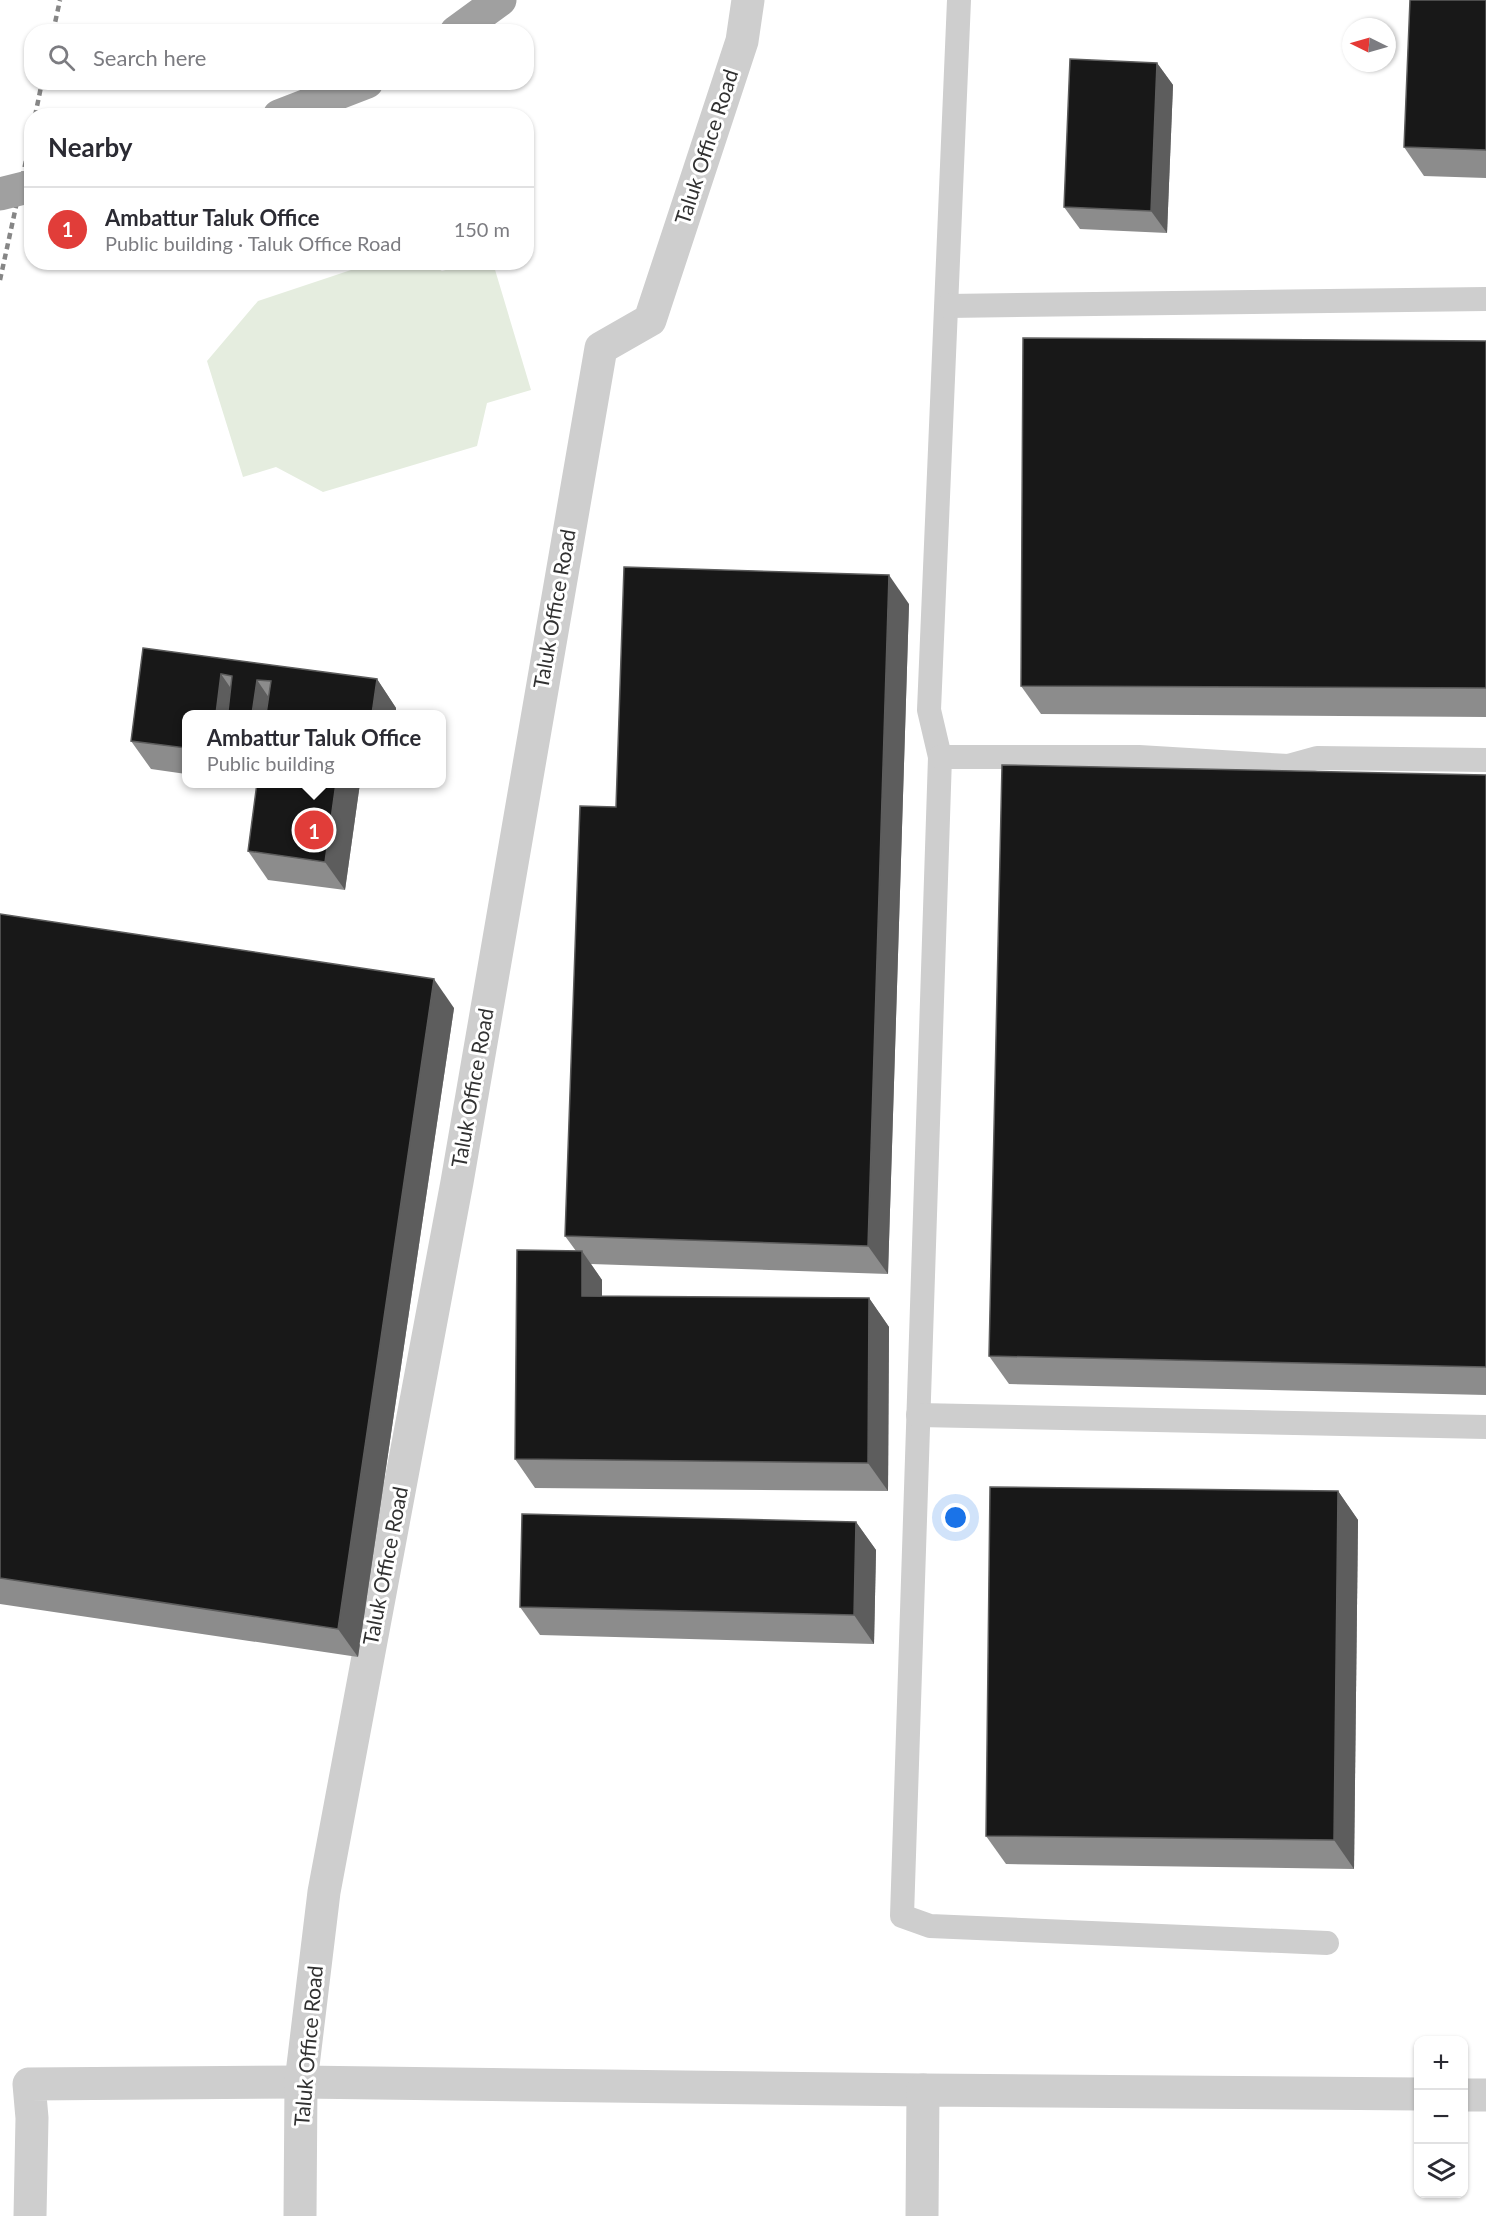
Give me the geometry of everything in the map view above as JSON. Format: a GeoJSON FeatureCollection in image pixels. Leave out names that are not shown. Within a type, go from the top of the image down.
{"type":"FeatureCollection","features":[{"type":"Feature","properties":{"kind":"highway"},"geometry":{"type":"LineString","coordinates":[[467,24],[500,0]]}},
{"type":"Feature","properties":{"kind":"highway"},"geometry":{"type":"LineString","coordinates":[[300,108],[346,90]]}},
{"type":"Feature","properties":{"kind":"highway"},"geometry":{"type":"LineString","coordinates":[[0,194],[24,188]]}},
{"type":"Feature","properties":{"kind":"street","name":"Taluk Office Road"},"geometry":{"type":"LineString","coordinates":[[300,2216],[302,2082],[324,1892],[459,1170],[601,348],[650,320],[742,41],[748,0]]}},
{"type":"Feature","properties":{"kind":"street"},"geometry":{"type":"LineString","coordinates":[[30,2216],[32,2118],[14,2084],[302,2082],[1414,2094]]}},
{"type":"Feature","properties":{"kind":"street"},"geometry":{"type":"LineString","coordinates":[[922,2090],[922,2216]]}},
{"type":"Feature","properties":{"kind":"street"},"geometry":{"type":"LineString","coordinates":[[1468,2095],[1486,2095]]}},
{"type":"Feature","properties":{"kind":"lane"},"geometry":{"type":"LineString","coordinates":[[959,0],[929,710],[940,757],[902,1916],[930,1926],[1327,1943]]}},
{"type":"Feature","properties":{"kind":"lane"},"geometry":{"type":"LineString","coordinates":[[947,306],[1486,299]]}},
{"type":"Feature","properties":{"kind":"lane"},"geometry":{"type":"LineString","coordinates":[[940,757],[1139,758],[1288,766],[1317,758],[1486,760]]}},
{"type":"Feature","properties":{"kind":"lane"},"geometry":{"type":"LineString","coordinates":[[918,1415],[1486,1427]]}},
{"type":"Feature","properties":{"kind":"shaded area"},"geometry":{"type":"Polygon","coordinates":[[[351,270],[495,270],[531,390],[487,403],[477,446],[323,492],[276,467],[243,477],[207,361],[258,301],[351,270]]]}},
{"type":"Feature","properties":{"kind":"building"},"geometry":{"type":"Polygon","coordinates":[[[1410,0],[1486,0],[1486,150],[1404,147],[1410,0]]]}},
{"type":"Feature","properties":{"kind":"building"},"geometry":{"type":"Polygon","coordinates":[[[1070,59],[1157,63],[1151,211],[1064,207],[1070,59]]]}},
{"type":"Feature","properties":{"kind":"building"},"geometry":{"type":"Polygon","coordinates":[[[1023,338],[1486,341],[1486,688],[1021,686],[1023,338]]]}},
{"type":"Feature","properties":{"kind":"building"},"geometry":{"type":"Polygon","coordinates":[[[624,567],[889,575],[868,1246],[565,1236],[580,806],[616,807],[624,567]]]}},
{"type":"Feature","properties":{"kind":"building"},"geometry":{"type":"Polygon","coordinates":[[[143,648],[377,679],[373,710],[267,710],[271,681],[257,680],[253,710],[228,710],[232,676],[221,674],[216,710],[182,710],[182,747],[131,741],[143,648]]]}},
{"type":"Feature","properties":{"kind":"building"},"geometry":{"type":"Polygon","coordinates":[[[1002,765],[1486,775],[1486,1367],[989,1356],[1002,765]]]}},
{"type":"Feature","properties":{"kind":"building"},"geometry":{"type":"Polygon","coordinates":[[[256,788],[335,788],[325,862],[248,851],[256,788]]]}},
{"type":"Feature","properties":{"kind":"building"},"geometry":{"type":"Polygon","coordinates":[[[0,914],[434,979],[338,1629],[0,1578],[0,914]]]}},
{"type":"Feature","properties":{"kind":"building"},"geometry":{"type":"Polygon","coordinates":[[[517,1250],[582,1251],[582,1296],[869,1298],[868,1463],[515,1459],[517,1250]]]}},
{"type":"Feature","properties":{"kind":"building"},"geometry":{"type":"Polygon","coordinates":[[[990,1487],[1338,1491],[1334,1840],[986,1836],[990,1487]]]}},
{"type":"Feature","properties":{"kind":"building"},"geometry":{"type":"Polygon","coordinates":[[[522,1514],[856,1522],[854,1615],[520,1607],[522,1514]]]}},
{"type":"Feature","properties":{"kind":"railway"},"geometry":{"type":"LineString","coordinates":[[55,24],[60,0]]}},
{"type":"Feature","properties":{"kind":"railway"},"geometry":{"type":"LineString","coordinates":[[37,108],[40,90]]}},
{"type":"Feature","properties":{"kind":"railway"},"geometry":{"type":"LineString","coordinates":[[0,280],[24,170]]}},
{"type":"Feature","properties":{"kind":"place","name":"Ambattur Taluk Office"},"geometry":{"type":"Point","coordinates":[314,830]}}]}
